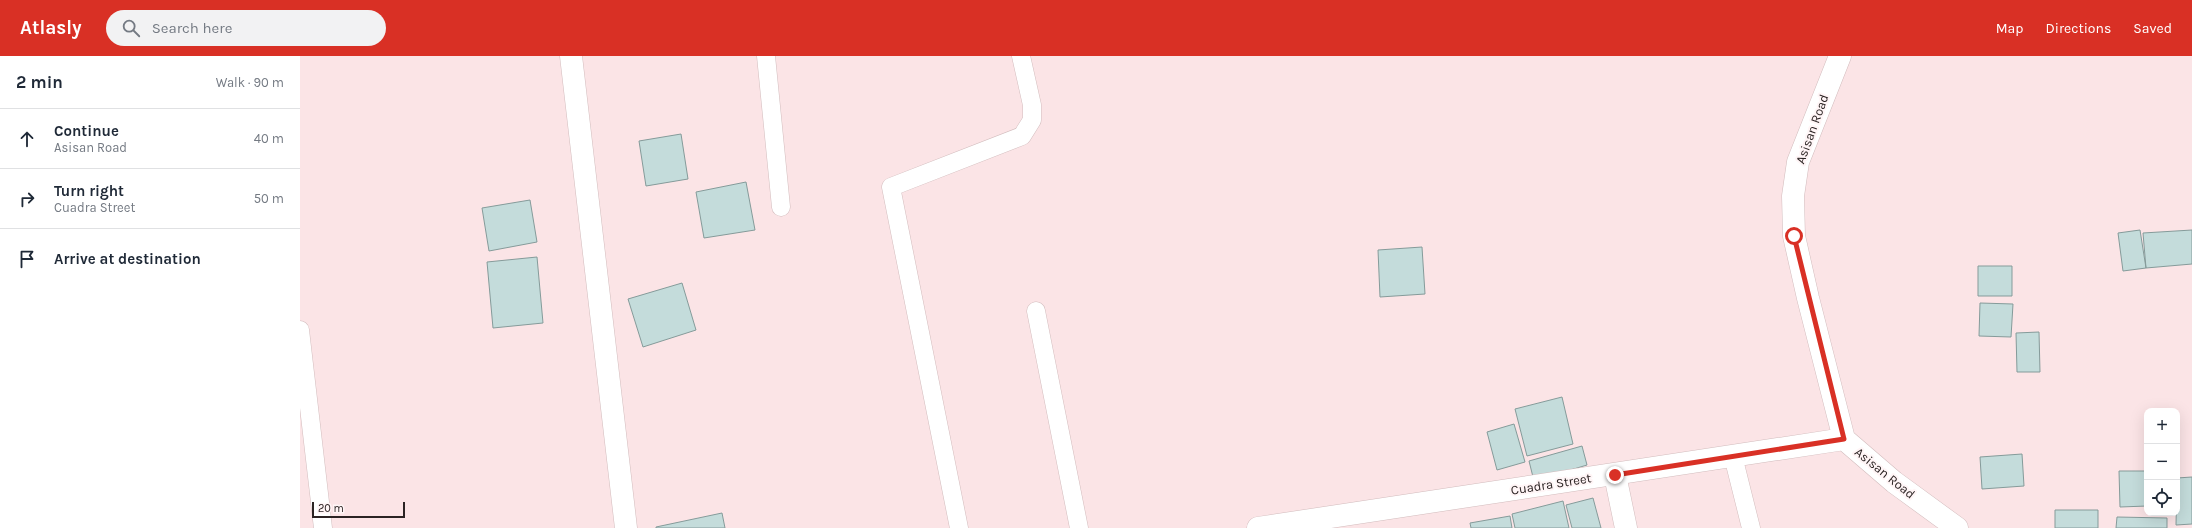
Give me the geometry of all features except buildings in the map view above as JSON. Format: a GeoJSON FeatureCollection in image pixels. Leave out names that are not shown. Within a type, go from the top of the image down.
{"type":"FeatureCollection","features":[{"type":"Feature","properties":{"kind":"street"},"geometry":{"type":"LineString","coordinates":[[571,56],[626,528]]}},
{"type":"Feature","properties":{"kind":"street","name":"Asisan Road"},"geometry":{"type":"LineString","coordinates":[[1840,56],[1798,162],[1793,196],[1794,236],[1844,439],[1894,482],[1957,528]]}},
{"type":"Feature","properties":{"kind":"street","name":"Cuadra Street"},"geometry":{"type":"LineString","coordinates":[[1258,528],[1615,475],[1844,439]]}},
{"type":"Feature","properties":{"kind":"street"},"geometry":{"type":"LineString","coordinates":[[1615,475],[1626,528]]}},
{"type":"Feature","properties":{"kind":"lane"},"geometry":{"type":"LineString","coordinates":[[766,56],[781,207]]}},
{"type":"Feature","properties":{"kind":"lane"},"geometry":{"type":"LineString","coordinates":[[959,528],[891,187],[1022,136],[1032,120],[1032,105],[1021,56]]}},
{"type":"Feature","properties":{"kind":"lane"},"geometry":{"type":"LineString","coordinates":[[1036,311],[1079,528]]}},
{"type":"Feature","properties":{"kind":"lane"},"geometry":{"type":"LineString","coordinates":[[300,330],[323,528]]}},
{"type":"Feature","properties":{"kind":"lane"},"geometry":{"type":"LineString","coordinates":[[1733,456],[1751,528]]}},
{"type":"Feature","properties":{"kind":"route"},"geometry":{"type":"LineString","coordinates":[[1615,475],[1844,439],[1808,298],[1794,236]]}}]}
